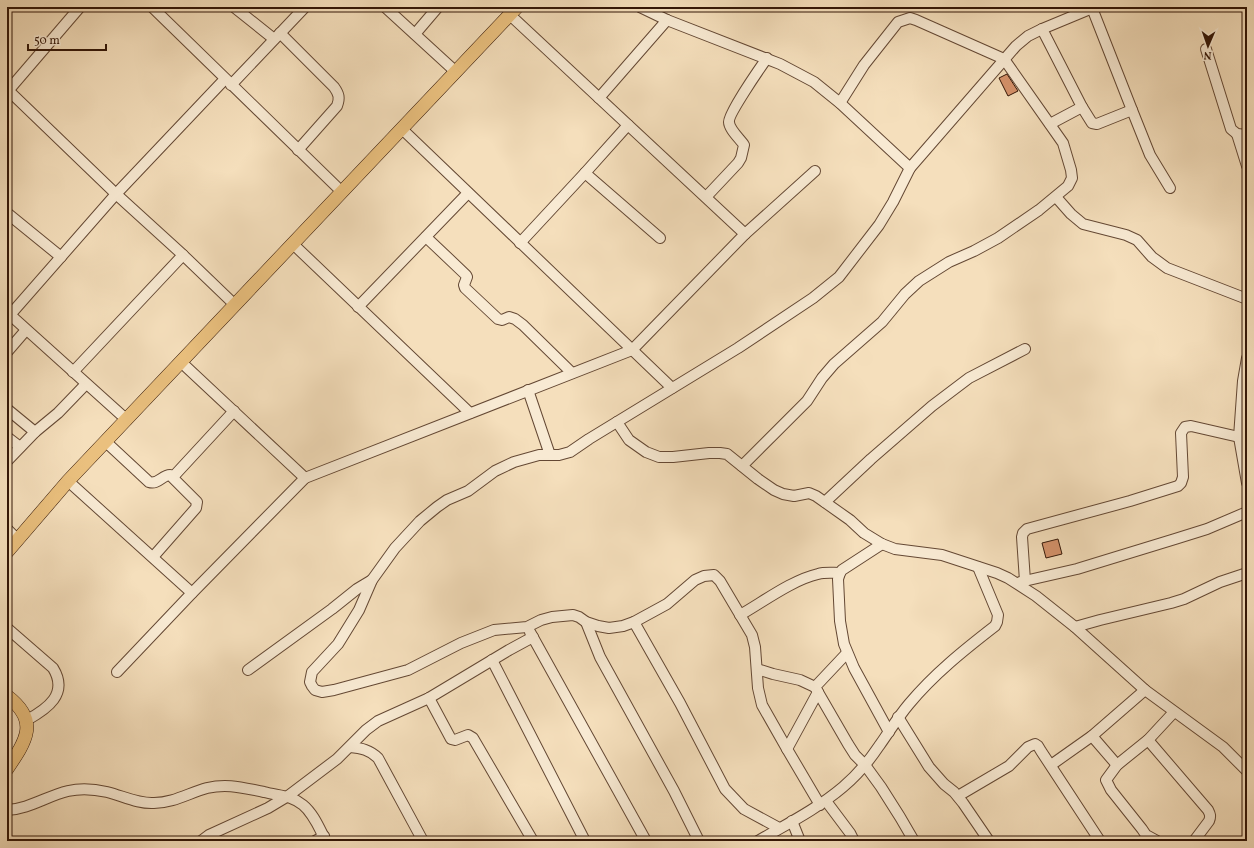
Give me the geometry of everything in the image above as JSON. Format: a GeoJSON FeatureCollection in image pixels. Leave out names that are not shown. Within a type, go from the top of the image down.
{"type":"FeatureCollection","features":[{"type":"Feature","properties":{"kind":"main road"},"geometry":{"type":"LineString","coordinates":[[7,552],[68,481],[514,11]]}},
{"type":"Feature","properties":{"kind":"main road"},"geometry":{"type":"LineString","coordinates":[[7,696],[23,711],[27,720],[25,740],[7,769]]}},
{"type":"Feature","properties":{"kind":"street"},"geometry":{"type":"LineString","coordinates":[[80,7],[7,91],[235,305]]}},
{"type":"Feature","properties":{"kind":"street"},"geometry":{"type":"LineString","coordinates":[[152,7],[342,192]]}},
{"type":"Feature","properties":{"kind":"street"},"geometry":{"type":"LineString","coordinates":[[234,7],[277,36],[334,88],[339,96],[337,106],[298,150]]}},
{"type":"Feature","properties":{"kind":"street"},"geometry":{"type":"LineString","coordinates":[[127,420],[9,314],[116,194],[305,7]]}},
{"type":"Feature","properties":{"kind":"street"},"geometry":{"type":"LineString","coordinates":[[385,7],[456,72]]}},
{"type":"Feature","properties":{"kind":"street"},"geometry":{"type":"LineString","coordinates":[[415,34],[438,7]]}},
{"type":"Feature","properties":{"kind":"street"},"geometry":{"type":"LineString","coordinates":[[640,7],[667,20],[767,58],[814,82],[840,103],[910,168]]}},
{"type":"Feature","properties":{"kind":"street"},"geometry":{"type":"LineString","coordinates":[[854,841],[823,803],[786,749],[762,705],[758,688],[755,647],[752,635],[720,580],[714,575],[704,576],[695,580],[667,604],[634,622],[623,626],[610,628],[586,622],[573,615],[552,617],[541,620],[527,627],[494,630],[476,636],[408,670],[396,674],[322,692],[315,690],[310,682],[312,672],[338,644],[349,628],[359,610],[372,580],[395,548],[420,521],[437,507],[468,491],[495,472],[514,462],[539,455],[559,455],[570,452],[738,348],[813,298],[839,276],[879,225],[893,202],[910,168],[1004,59],[1028,36],[1094,7],[1150,155],[1170,188]]}},
{"type":"Feature","properties":{"kind":"street"},"geometry":{"type":"LineString","coordinates":[[514,11],[599,98],[745,234]]}},
{"type":"Feature","properties":{"kind":"street"},"geometry":{"type":"LineString","coordinates":[[742,466],[806,401],[834,364],[882,322],[905,294],[919,281],[949,262],[998,238],[1056,197],[1068,186],[1072,178],[1063,143],[1004,59],[910,18],[898,22],[864,65],[840,103]]}},
{"type":"Feature","properties":{"kind":"street"},"geometry":{"type":"LineString","coordinates":[[599,98],[667,20]]}},
{"type":"Feature","properties":{"kind":"street"},"geometry":{"type":"LineString","coordinates":[[1042,29],[1092,123],[1097,124],[1132,110]]}},
{"type":"Feature","properties":{"kind":"street"},"geometry":{"type":"LineString","coordinates":[[1206,49],[1231,129],[1242,135],[1247,166]]}},
{"type":"Feature","properties":{"kind":"street"},"geometry":{"type":"LineString","coordinates":[[706,197],[741,158],[744,145],[730,126],[729,119],[740,98],[767,58]]}},
{"type":"Feature","properties":{"kind":"street"},"geometry":{"type":"LineString","coordinates":[[1050,124],[1082,106]]}},
{"type":"Feature","properties":{"kind":"street"},"geometry":{"type":"LineString","coordinates":[[520,243],[586,173],[628,125]]}},
{"type":"Feature","properties":{"kind":"street"},"geometry":{"type":"LineString","coordinates":[[402,129],[672,388]]}},
{"type":"Feature","properties":{"kind":"street"},"geometry":{"type":"LineString","coordinates":[[117,672],[305,478],[632,350],[745,234],[815,171]]}},
{"type":"Feature","properties":{"kind":"street"},"geometry":{"type":"LineString","coordinates":[[586,173],[660,238]]}},
{"type":"Feature","properties":{"kind":"street"},"geometry":{"type":"LineString","coordinates":[[358,307],[468,193]]}},
{"type":"Feature","properties":{"kind":"street"},"geometry":{"type":"LineString","coordinates":[[1056,197],[1071,214],[1083,224],[1126,235],[1137,240],[1152,257],[1167,268],[1247,299]]}},
{"type":"Feature","properties":{"kind":"street"},"geometry":{"type":"LineString","coordinates":[[7,213],[61,257]]}},
{"type":"Feature","properties":{"kind":"street"},"geometry":{"type":"LineString","coordinates":[[426,237],[464,273],[467,277],[464,285],[465,288],[492,314],[500,320],[509,317],[515,319],[572,373]]}},
{"type":"Feature","properties":{"kind":"street"},"geometry":{"type":"LineString","coordinates":[[293,244],[470,413]]}},
{"type":"Feature","properties":{"kind":"street"},"geometry":{"type":"LineString","coordinates":[[73,372],[183,255]]}},
{"type":"Feature","properties":{"kind":"street"},"geometry":{"type":"LineString","coordinates":[[7,352],[26,330]]}},
{"type":"Feature","properties":{"kind":"street"},"geometry":{"type":"LineString","coordinates":[[825,502],[871,458],[932,406],[969,378],[1026,349]]}},
{"type":"Feature","properties":{"kind":"street"},"geometry":{"type":"LineString","coordinates":[[1247,358],[1243,381],[1239,437],[1247,483]]}},
{"type":"Feature","properties":{"kind":"street"},"geometry":{"type":"LineString","coordinates":[[181,362],[305,478]]}},
{"type":"Feature","properties":{"kind":"street"},"geometry":{"type":"LineString","coordinates":[[7,461],[35,432],[58,413],[86,384]]}},
{"type":"Feature","properties":{"kind":"street"},"geometry":{"type":"LineString","coordinates":[[528,390],[550,455]]}},
{"type":"Feature","properties":{"kind":"street"},"geometry":{"type":"LineString","coordinates":[[7,409],[35,432]]}},
{"type":"Feature","properties":{"kind":"street"},"geometry":{"type":"LineString","coordinates":[[173,477],[234,411]]}},
{"type":"Feature","properties":{"kind":"street"},"geometry":{"type":"LineString","coordinates":[[618,422],[629,440],[646,452],[659,457],[720,453],[727,454],[774,490],[783,494],[794,496],[809,493],[825,502],[882,544],[895,549],[942,555],[1021,582],[1075,627],[1145,690],[1223,747],[1247,771]]}},
{"type":"Feature","properties":{"kind":"street"},"geometry":{"type":"LineString","coordinates":[[1021,582],[1022,537],[1027,528],[1130,501],[1178,486],[1183,477],[1181,433],[1185,426],[1239,437]]}},
{"type":"Feature","properties":{"kind":"street"},"geometry":{"type":"LineString","coordinates":[[7,437],[20,447]]}},
{"type":"Feature","properties":{"kind":"street"},"geometry":{"type":"LineString","coordinates":[[106,442],[149,482],[156,482],[168,475],[173,477],[196,500],[197,506],[153,557]]}},
{"type":"Feature","properties":{"kind":"street"},"geometry":{"type":"LineString","coordinates":[[68,481],[192,593]]}},
{"type":"Feature","properties":{"kind":"street"},"geometry":{"type":"LineString","coordinates":[[1021,582],[1077,569],[1208,529],[1247,512]]}},
{"type":"Feature","properties":{"kind":"street"},"geometry":{"type":"LineString","coordinates":[[7,529],[17,539]]}},
{"type":"Feature","properties":{"kind":"street"},"geometry":{"type":"LineString","coordinates":[[882,544],[861,557],[840,573],[838,579],[841,632],[847,653],[889,732]]}},
{"type":"Feature","properties":{"kind":"street"},"geometry":{"type":"LineString","coordinates":[[758,841],[823,803],[844,787],[865,765],[879,747],[898,717],[910,702],[945,666],[994,626],[997,622],[998,615],[978,567]]}},
{"type":"Feature","properties":{"kind":"street"},"geometry":{"type":"LineString","coordinates":[[740,615],[806,577],[819,573],[840,573]]}},
{"type":"Feature","properties":{"kind":"street"},"geometry":{"type":"LineString","coordinates":[[1075,627],[1184,599],[1220,582],[1247,573]]}},
{"type":"Feature","properties":{"kind":"street"},"geometry":{"type":"LineString","coordinates":[[248,670],[321,618],[357,589],[372,580]]}},
{"type":"Feature","properties":{"kind":"street"},"geometry":{"type":"LineString","coordinates":[[586,622],[600,657],[674,791],[699,841]]}},
{"type":"Feature","properties":{"kind":"street"},"geometry":{"type":"LineString","coordinates":[[634,622],[680,703],[725,789],[744,809],[779,828]]}},
{"type":"Feature","properties":{"kind":"street"},"geometry":{"type":"LineString","coordinates":[[527,627],[646,841]]}},
{"type":"Feature","properties":{"kind":"street"},"geometry":{"type":"LineString","coordinates":[[7,628],[53,668],[57,674],[58,688],[56,695],[46,708],[27,720]]}},
{"type":"Feature","properties":{"kind":"street"},"geometry":{"type":"LineString","coordinates":[[201,841],[209,835],[268,808],[288,796],[337,759],[366,730],[378,721],[429,698],[492,660],[533,638]]}},
{"type":"Feature","properties":{"kind":"street"},"geometry":{"type":"LineString","coordinates":[[786,749],[816,689],[847,653]]}},
{"type":"Feature","properties":{"kind":"street"},"geometry":{"type":"LineString","coordinates":[[492,660],[584,841]]}},
{"type":"Feature","properties":{"kind":"street"},"geometry":{"type":"LineString","coordinates":[[757,669],[800,680],[816,689],[851,749],[865,765],[892,803],[914,841]]}},
{"type":"Feature","properties":{"kind":"street"},"geometry":{"type":"LineString","coordinates":[[1050,765],[1092,736],[1145,690]]}},
{"type":"Feature","properties":{"kind":"street"},"geometry":{"type":"LineString","coordinates":[[429,698],[451,738],[455,740],[468,735],[473,738],[533,841]]}},
{"type":"Feature","properties":{"kind":"street"},"geometry":{"type":"LineString","coordinates":[[1157,841],[1146,835],[1106,783],[1106,779],[1117,765],[1148,740],[1174,712]]}},
{"type":"Feature","properties":{"kind":"street"},"geometry":{"type":"LineString","coordinates":[[898,717],[929,768],[958,796],[989,841]]}},
{"type":"Feature","properties":{"kind":"street"},"geometry":{"type":"LineString","coordinates":[[1092,736],[1117,765]]}},
{"type":"Feature","properties":{"kind":"street"},"geometry":{"type":"LineString","coordinates":[[1148,740],[1210,813],[1209,821],[1194,841]]}},
{"type":"Feature","properties":{"kind":"street"},"geometry":{"type":"LineString","coordinates":[[958,796],[1009,766],[1031,745],[1035,744],[1038,746],[1100,841]]}},
{"type":"Feature","properties":{"kind":"street"},"geometry":{"type":"LineString","coordinates":[[350,747],[368,751],[378,758],[423,841]]}},
{"type":"Feature","properties":{"kind":"street"},"geometry":{"type":"LineString","coordinates":[[7,810],[27,806],[67,791],[79,789],[92,789],[142,802],[154,803],[171,801],[206,788],[231,786],[288,796],[302,804],[308,810],[322,839]]}},
{"type":"Feature","properties":{"kind":"street"},"geometry":{"type":"LineString","coordinates":[[792,821],[800,841]]}},
{"type":"Feature","properties":{"kind":"building"},"geometry":{"type":"Polygon","coordinates":[[[1007,74],[1018,91],[1008,96],[999,78],[1007,74]]]}},
{"type":"Feature","properties":{"kind":"building"},"geometry":{"type":"Polygon","coordinates":[[[1058,539],[1062,554],[1046,558],[1042,543],[1058,539]]]}}]}
